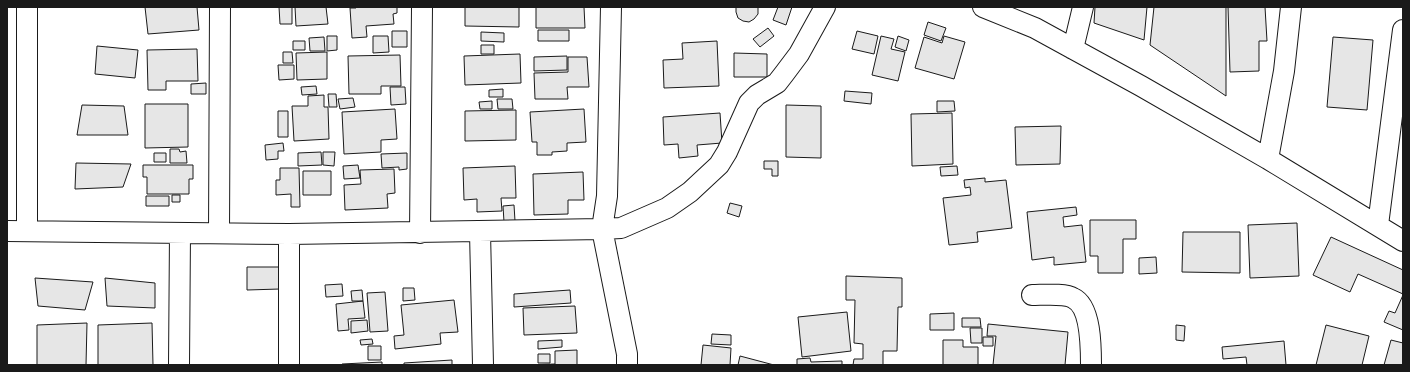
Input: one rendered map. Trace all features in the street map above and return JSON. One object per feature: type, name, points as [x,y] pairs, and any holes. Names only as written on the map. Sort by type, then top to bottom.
[{"type":"street","points":[[27,7],[27,231]]},
{"type":"street","points":[[219,233],[220,7]]},
{"type":"street","points":[[420,233],[422,7]]},
{"type":"street","points":[[611,7],[607,196],[602,229],[627,354],[627,365]]},
{"type":"street","points":[[7,231],[289,234],[480,232],[621,228],[668,208],[690,192],[719,165],[727,152],[749,103],[757,95],[777,83],[799,54],[825,7]]},
{"type":"street","points":[[983,7],[1035,28],[1073,49],[1268,159],[1403,241]]},
{"type":"street","points":[[1073,49],[1083,7]]},
{"type":"street","points":[[1268,159],[1284,71],[1290,7]]},
{"type":"street","points":[[1378,225],[1403,30]]},
{"type":"street","points":[[480,232],[483,365]]},
{"type":"street","points":[[179,365],[180,233]]},
{"type":"street","points":[[289,234],[289,365]]},
{"type":"street","points":[[1032,295],[1073,297],[1082,304],[1088,326],[1091,365]]},
{"type":"building","points":[[145,7],[197,7],[199,30],[148,34]]},
{"type":"building","points":[[279,7],[292,7],[292,24],[280,24]]},
{"type":"building","points":[[295,7],[326,7],[328,24],[296,26]]},
{"type":"building","points":[[397,7],[397,13],[393,14],[394,24],[366,26],[367,37],[352,38],[350,8]]},
{"type":"building","points":[[465,7],[519,7],[519,27],[465,26]]},
{"type":"building","points":[[536,7],[584,7],[585,28],[536,28]]},
{"type":"building","points":[[736,7],[758,7],[758,14],[749,22],[743,21],[738,18]]},
{"type":"building","points":[[778,7],[792,7],[786,25],[773,20]]},
{"type":"building","points":[[1095,7],[1147,7],[1144,40],[1094,23]]},
{"type":"building","points":[[1154,7],[1226,7],[1226,96],[1150,45]]},
{"type":"building","points":[[1228,7],[1265,7],[1267,41],[1259,41],[1259,71],[1230,72]]},
{"type":"building","points":[[928,22],[946,28],[941,41],[924,35]]},
{"type":"building","points":[[768,28],[774,36],[760,47],[753,39]]},
{"type":"building","points":[[538,30],[569,30],[569,41],[538,41]]},
{"type":"building","points":[[392,31],[407,31],[407,47],[392,47]]},
{"type":"building","points":[[857,31],[878,36],[874,54],[852,49]]},
{"type":"building","points":[[481,32],[504,33],[504,42],[481,41]]},
{"type":"building","points":[[327,36],[337,36],[337,50],[327,51]]},
{"type":"building","points":[[373,36],[388,36],[389,52],[373,53]]},
{"type":"building","points":[[881,36],[894,39],[891,49],[905,52],[898,81],[872,75]]},
{"type":"building","points":[[898,36],[909,40],[906,51],[895,47]]},
{"type":"building","points":[[944,36],[965,42],[954,79],[915,68],[924,37],[942,43]]},
{"type":"building","points":[[324,37],[325,51],[310,51],[309,38]]},
{"type":"building","points":[[1333,37],[1373,40],[1367,110],[1327,107]]},
{"type":"building","points":[[293,41],[305,41],[305,50],[293,50]]},
{"type":"building","points":[[717,41],[719,86],[664,88],[663,60],[683,59],[682,43]]},
{"type":"building","points":[[481,45],[494,45],[494,54],[481,54]]},
{"type":"building","points":[[97,46],[138,50],[135,78],[95,74]]},
{"type":"building","points":[[197,49],[198,81],[166,81],[166,90],[148,90],[147,50]]},
{"type":"building","points":[[283,52],[292,52],[293,63],[283,63]]},
{"type":"building","points":[[327,52],[327,79],[297,80],[296,53]]},
{"type":"building","points":[[734,53],[767,54],[767,77],[734,77]]},
{"type":"building","points":[[520,54],[521,83],[465,85],[464,56]]},
{"type":"building","points":[[400,55],[401,86],[381,86],[381,94],[349,94],[348,56]]},
{"type":"building","points":[[567,56],[567,70],[534,71],[534,57]]},
{"type":"building","points":[[568,57],[587,57],[589,87],[567,87],[568,99],[535,99],[534,73],[568,72]]},
{"type":"building","points":[[278,65],[294,65],[294,79],[279,80]]},
{"type":"building","points":[[206,83],[206,94],[191,94],[191,84]]},
{"type":"building","points":[[316,86],[317,94],[302,95],[301,87]]},
{"type":"building","points":[[390,87],[405,87],[406,104],[391,105]]},
{"type":"building","points":[[503,89],[503,97],[489,97],[489,90]]},
{"type":"building","points":[[845,91],[872,93],[871,104],[844,101]]},
{"type":"building","points":[[328,94],[336,94],[337,107],[329,107]]},
{"type":"building","points":[[324,95],[324,107],[328,107],[329,139],[294,141],[292,106],[308,106],[308,96]]},
{"type":"building","points":[[353,98],[355,107],[340,109],[338,99]]},
{"type":"building","points":[[497,99],[512,99],[513,109],[498,109]]},
{"type":"building","points":[[492,101],[492,109],[480,109],[479,102]]},
{"type":"building","points":[[937,101],[954,101],[955,111],[937,112]]},
{"type":"building","points":[[145,104],[188,104],[188,147],[145,148]]},
{"type":"building","points":[[82,105],[124,106],[128,135],[77,135]]},
{"type":"building","points":[[786,105],[821,106],[821,158],[786,157]]},
{"type":"building","points":[[395,109],[397,139],[381,140],[381,152],[344,154],[342,112]]},
{"type":"building","points":[[584,109],[586,142],[567,143],[567,151],[552,152],[552,155],[537,155],[537,142],[532,142],[530,112]]},
{"type":"building","points":[[516,110],[516,140],[465,141],[465,111]]},
{"type":"building","points":[[278,111],[288,111],[288,137],[278,137]]},
{"type":"building","points":[[720,113],[722,143],[697,145],[698,156],[679,158],[678,144],[664,145],[663,117]]},
{"type":"building","points":[[952,113],[953,164],[912,166],[911,114]]},
{"type":"building","points":[[1061,126],[1060,164],[1016,165],[1015,127]]},
{"type":"building","points":[[283,143],[284,151],[278,151],[278,159],[266,160],[265,145]]},
{"type":"building","points":[[170,149],[179,149],[180,152],[186,151],[187,163],[170,163]]},
{"type":"building","points":[[321,152],[322,165],[298,166],[298,153]]},
{"type":"building","points":[[323,152],[335,152],[334,166],[323,165]]},
{"type":"building","points":[[154,153],[166,153],[166,162],[154,162]]},
{"type":"building","points":[[407,153],[407,169],[399,170],[399,167],[382,168],[381,154]]},
{"type":"building","points":[[764,161],[778,161],[778,176],[772,176],[772,169],[764,169]]},
{"type":"building","points":[[76,163],[131,164],[123,187],[75,189]]},
{"type":"building","points":[[143,165],[193,165],[193,179],[189,179],[189,194],[147,194],[147,177],[143,177]]},
{"type":"building","points":[[358,165],[360,178],[344,179],[343,166]]},
{"type":"building","points":[[515,166],[516,198],[501,198],[502,211],[477,212],[477,199],[464,200],[463,168]]},
{"type":"building","points":[[957,166],[958,175],[941,176],[940,167]]},
{"type":"building","points":[[280,168],[299,168],[300,207],[291,207],[291,194],[276,195],[276,180],[280,180]]},
{"type":"building","points":[[394,169],[395,193],[387,194],[388,208],[345,210],[344,185],[361,184],[360,170]]},
{"type":"building","points":[[303,171],[331,171],[331,195],[303,195]]},
{"type":"building","points":[[583,172],[584,200],[568,200],[568,214],[534,215],[533,174]]},
{"type":"building","points":[[985,178],[985,182],[1006,180],[1012,228],[977,232],[978,242],[949,245],[943,198],[971,195],[970,187],[965,188],[964,180]]},
{"type":"building","points":[[172,195],[180,195],[180,202],[172,202]]},
{"type":"building","points":[[146,196],[169,196],[169,206],[146,206]]},
{"type":"building","points":[[730,203],[742,206],[739,217],[727,213]]},
{"type":"building","points":[[514,205],[515,221],[504,222],[503,206]]},
{"type":"building","points":[[1076,207],[1077,215],[1063,217],[1064,227],[1082,225],[1086,262],[1054,265],[1054,257],[1032,260],[1027,212]]},
{"type":"building","points":[[1090,220],[1136,220],[1136,239],[1123,239],[1123,273],[1098,273],[1098,256],[1090,256]]},
{"type":"building","points":[[1297,223],[1299,276],[1250,278],[1248,225]]},
{"type":"building","points":[[1183,232],[1240,232],[1240,273],[1182,272]]},
{"type":"building","points":[[1331,237],[1403,270],[1403,294],[1358,274],[1350,292],[1313,275]]},
{"type":"building","points":[[1156,257],[1157,273],[1139,274],[1139,258]]},
{"type":"building","points":[[247,267],[281,267],[280,289],[247,290]]},
{"type":"building","points":[[846,276],[902,278],[902,307],[898,307],[897,351],[883,351],[883,365],[853,365],[854,359],[863,359],[863,344],[854,343],[855,300],[846,300]]},
{"type":"building","points":[[35,278],[93,282],[85,310],[38,306]]},
{"type":"building","points":[[105,278],[155,283],[155,308],[107,306]]},
{"type":"building","points":[[342,284],[343,296],[326,297],[325,285]]},
{"type":"building","points":[[403,288],[414,288],[415,300],[403,301]]},
{"type":"building","points":[[362,290],[363,301],[352,301],[351,291]]},
{"type":"building","points":[[570,290],[571,303],[514,307],[514,294]]},
{"type":"building","points":[[385,292],[388,331],[370,332],[367,293]]},
{"type":"building","points":[[1403,295],[1403,330],[1384,322],[1389,311],[1395,313]]},
{"type":"building","points":[[454,300],[458,332],[440,333],[441,344],[395,349],[394,336],[404,335],[401,305]]},
{"type":"building","points":[[363,301],[365,318],[348,319],[349,330],[338,331],[336,304]]},
{"type":"building","points":[[575,306],[577,333],[524,335],[523,308]]},
{"type":"building","points":[[847,312],[851,351],[802,357],[798,317]]},
{"type":"building","points":[[954,313],[954,330],[930,330],[930,314]]},
{"type":"building","points":[[962,318],[980,318],[981,327],[962,327]]},
{"type":"building","points":[[367,320],[368,331],[351,333],[351,321]]},
{"type":"building","points":[[87,323],[86,365],[37,365],[37,325]]},
{"type":"building","points":[[152,323],[153,365],[98,365],[98,325]]},
{"type":"building","points":[[988,324],[1068,332],[1065,365],[993,365],[996,336],[987,336]]},
{"type":"building","points":[[1176,325],[1185,326],[1184,341],[1176,340]]},
{"type":"building","points":[[1326,325],[1369,336],[1362,365],[1316,365]]},
{"type":"building","points":[[970,328],[982,328],[982,343],[971,343]]},
{"type":"building","points":[[712,334],[731,335],[731,345],[711,344]]},
{"type":"building","points":[[983,337],[993,337],[993,346],[983,346]]},
{"type":"building","points":[[372,339],[373,344],[361,345],[360,340]]},
{"type":"building","points":[[562,340],[562,347],[538,349],[538,341]]},
{"type":"building","points":[[943,340],[963,340],[963,347],[978,347],[978,365],[943,365]]},
{"type":"building","points":[[1391,340],[1403,343],[1403,365],[1384,365]]},
{"type":"building","points":[[1284,341],[1286,365],[1247,365],[1246,357],[1223,359],[1222,347]]},
{"type":"building","points":[[703,345],[731,348],[730,365],[701,365]]},
{"type":"building","points":[[368,346],[381,346],[381,360],[368,360]]},
{"type":"building","points":[[577,350],[577,365],[523,365],[555,364],[555,351]]},
{"type":"building","points":[[538,354],[550,354],[550,363],[538,363]]},
{"type":"building","points":[[740,356],[774,365],[738,365]]},
{"type":"building","points":[[810,358],[811,362],[842,361],[842,365],[797,365],[797,359]]},
{"type":"building","points":[[452,360],[452,365],[404,365],[404,363]]},
{"type":"building","points":[[382,362],[382,365],[342,365],[342,364]]}]
